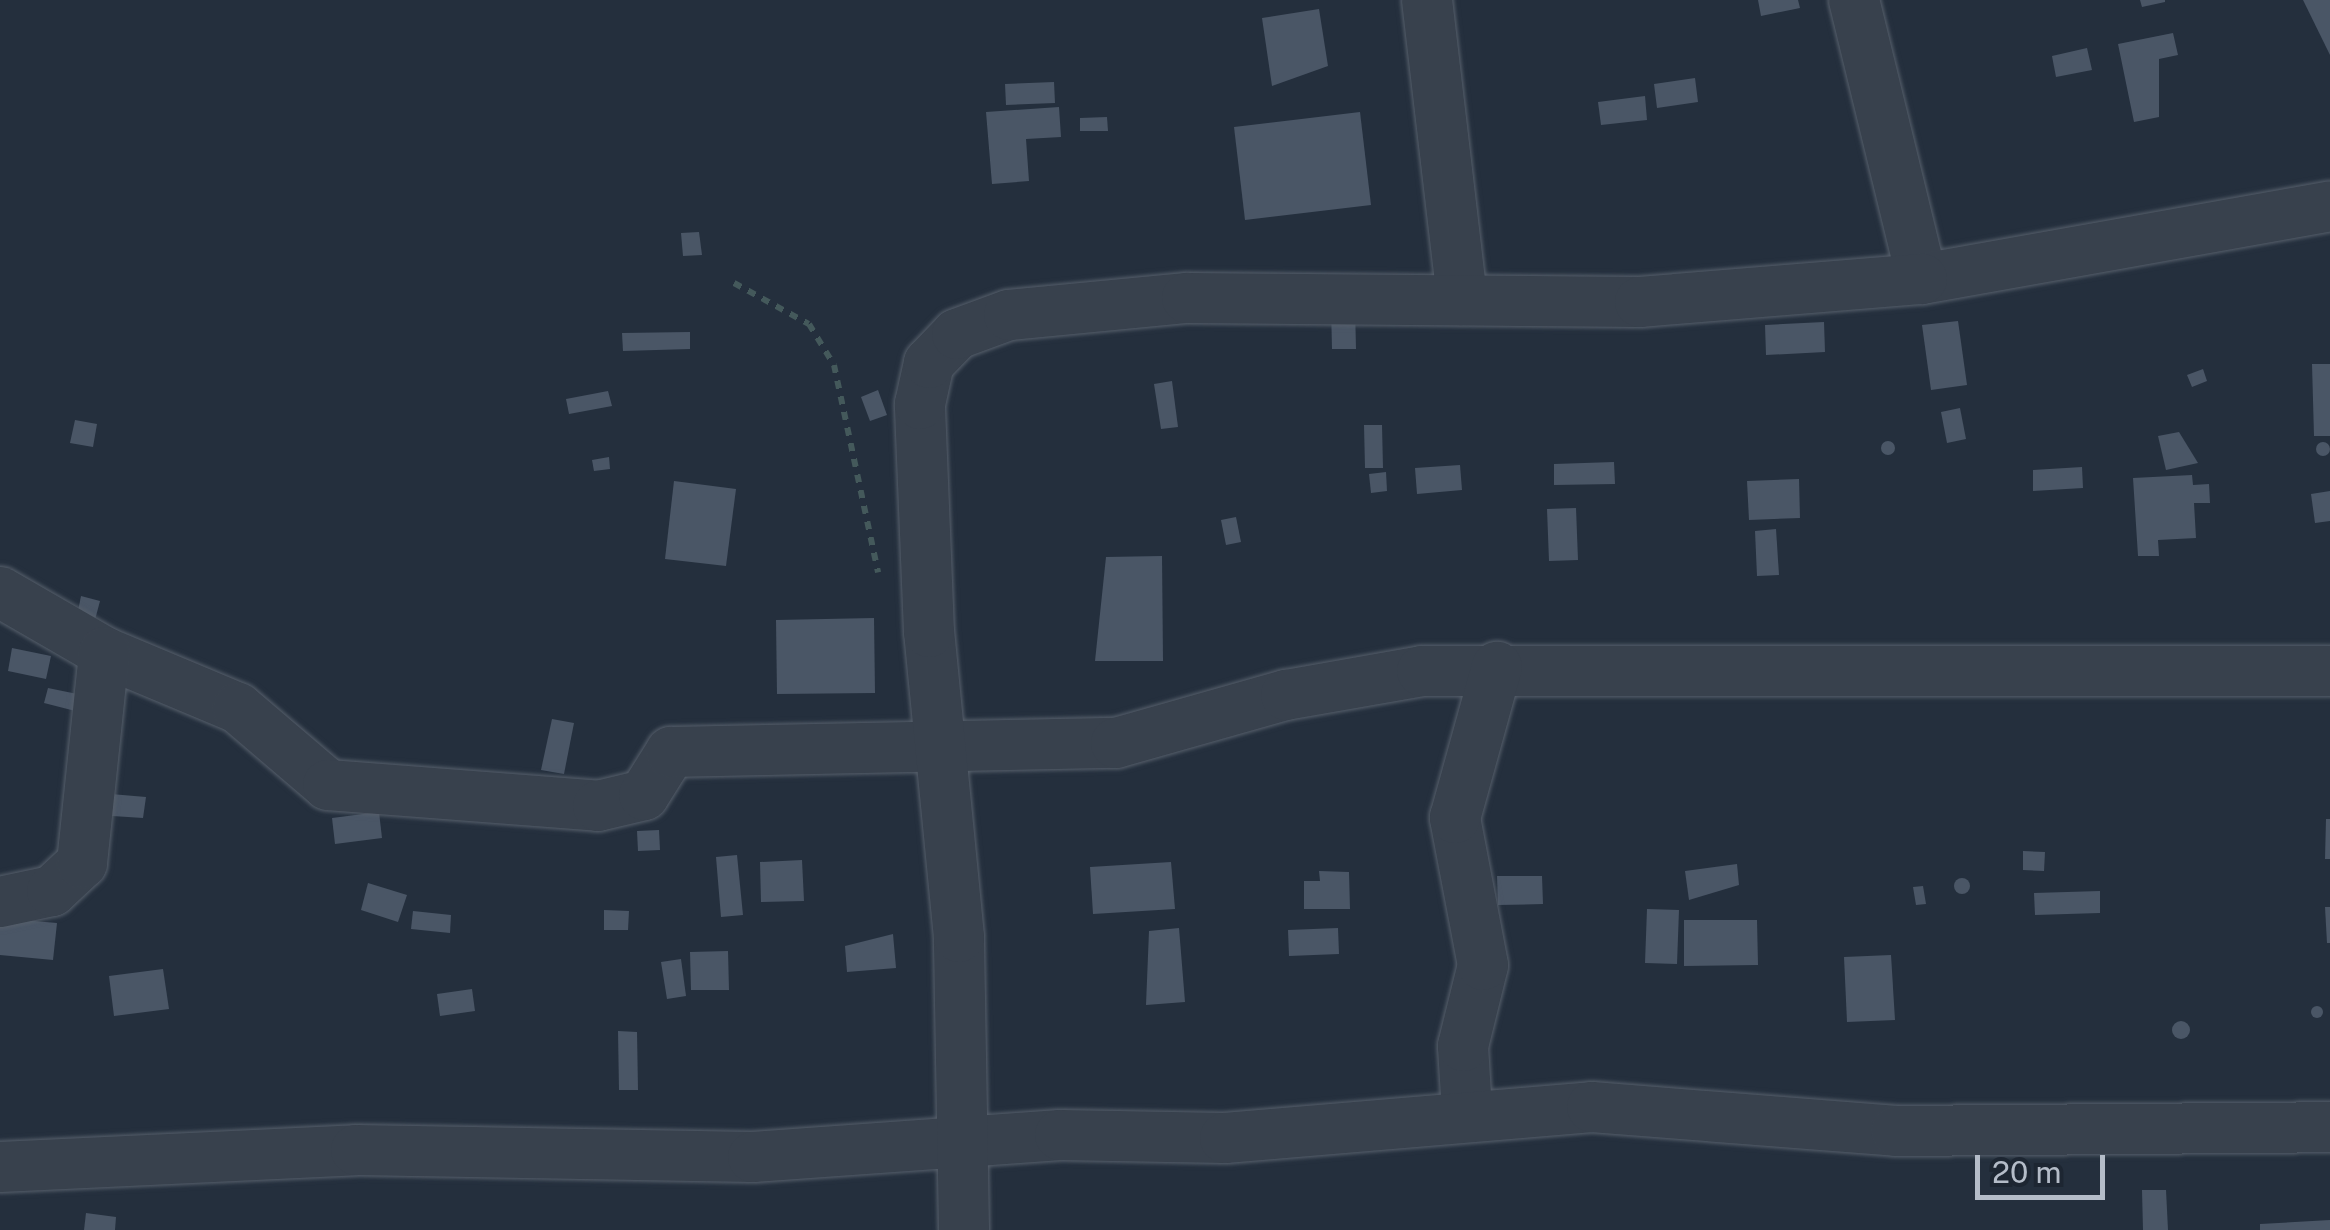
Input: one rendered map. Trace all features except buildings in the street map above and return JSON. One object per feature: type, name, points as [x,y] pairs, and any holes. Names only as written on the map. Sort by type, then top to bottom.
[{"type":"street","points":[[1427,0],[1462,300]]},
{"type":"street","points":[[1854,0],[1922,279]]},
{"type":"street","points":[[964,1230],[958,1143],[960,937],[938,749],[920,404],[929,363],[957,334],[1008,315],[1187,298],[1640,302],[1922,279],[2330,206]]},
{"type":"street","points":[[0,592],[104,652],[238,708],[328,785],[598,806],[644,795],[670,752],[1116,743],[1286,696],[1497,668],[2330,670]]},
{"type":"street","points":[[0,902],[52,891],[82,863],[104,652]]},
{"type":"street","points":[[1467,1112],[1463,1046],[1483,965],[1454,818],[1497,668]]},
{"type":"street","points":[[0,1166],[356,1150],[753,1157],[958,1143],[1226,1138],[1467,1112],[1592,1108],[1896,1132],[2330,1127]]},
{"type":"path","points":[[734,282],[809,324],[834,365],[880,580]]}]
